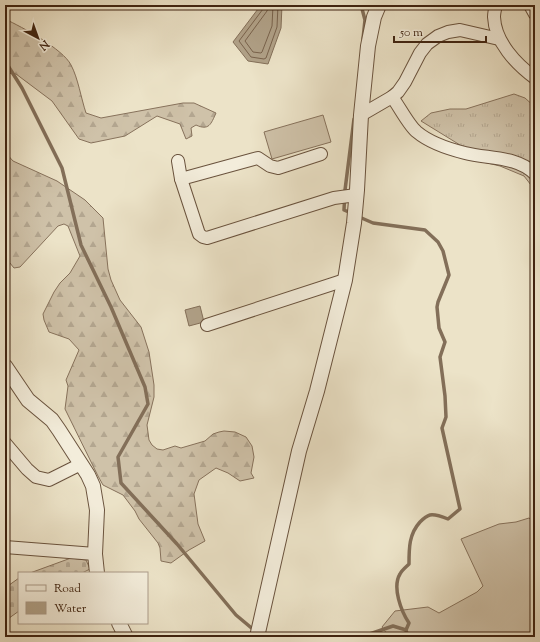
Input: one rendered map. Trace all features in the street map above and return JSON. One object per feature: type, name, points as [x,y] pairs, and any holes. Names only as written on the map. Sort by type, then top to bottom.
[{"type":"street","points":[[257,637],[299,451],[317,391],[344,280],[353,206],[368,46],[374,17],[379,5]]},
{"type":"street","points":[[496,5],[494,16],[499,39],[518,63],[535,78]]},
{"type":"street","points":[[530,5],[535,14]]},
{"type":"street","points":[[361,115],[392,97],[405,82],[420,53],[438,36],[448,32],[460,30],[499,39]]},
{"type":"street","points":[[392,97],[411,126],[417,132],[436,143],[464,153],[505,159],[521,164],[535,174]]},
{"type":"street","points":[[182,179],[258,158],[270,166],[278,168],[321,154]]},
{"type":"street","points":[[178,161],[199,234],[203,238],[334,198],[353,206]]},
{"type":"street","points":[[207,325],[344,280]]},
{"type":"street","points":[[5,366],[28,400],[52,420],[88,475],[93,486],[97,510],[97,572]]},
{"type":"street","points":[[5,443],[27,469],[36,477],[49,480],[81,464]]},
{"type":"street","points":[[5,547],[96,554]]},
{"type":"street","points":[[120,624],[126,637]]},
{"type":"green space","points":[[5,19],[41,39],[60,52],[67,59],[76,76],[86,113],[101,118],[183,103],[194,103],[216,113],[211,123],[207,127],[200,127],[196,125],[191,128],[192,136],[186,139],[180,124],[157,116],[125,136],[91,143],[79,139],[52,101],[16,74],[5,73]]},
{"type":"green space","points":[[514,94],[525,98],[535,107],[535,176],[531,185],[524,176],[500,166],[466,158],[460,145],[421,121],[431,113],[450,109],[466,109]]},
{"type":"green space","points":[[323,115],[331,142],[272,159],[264,132]]},
{"type":"green space","points":[[5,152],[13,161],[57,181],[85,200],[103,218],[108,269],[111,280],[120,300],[141,327],[149,352],[154,385],[154,397],[147,425],[149,440],[152,445],[157,449],[163,450],[175,446],[181,448],[205,441],[213,434],[224,431],[235,432],[246,437],[252,446],[254,457],[251,473],[254,478],[240,481],[228,473],[216,468],[199,480],[194,494],[198,524],[205,541],[171,563],[161,561],[158,543],[139,519],[123,495],[103,485],[65,409],[68,386],[66,380],[79,350],[69,339],[49,332],[43,314],[54,292],[60,283],[70,273],[80,256],[68,226],[64,224],[58,226],[20,267],[14,268],[5,257]]},
{"type":"green space","points":[[529,518],[535,522],[535,637],[389,637],[382,627],[395,611],[428,607],[439,613],[477,592],[483,586],[461,539],[499,524],[516,522]]},
{"type":"green space","points":[[71,558],[86,560],[90,569],[84,572],[33,572]]},
{"type":"green space","points":[[18,579],[18,612],[5,621],[5,588]]},
{"type":"water","points":[[261,5],[282,5],[281,28],[268,64],[248,61],[233,42]]},
{"type":"water","points":[[200,306],[204,322],[189,326],[185,310]]},
{"type":"waterway","points":[[361,5],[365,20],[363,39]]},
{"type":"waterway","points":[[5,61],[22,88],[62,168],[81,245],[111,307],[145,387],[148,404],[118,457],[121,483],[177,544],[236,615],[255,631]]},
{"type":"waterway","points":[[351,213],[344,210],[354,119]]},
{"type":"waterway","points":[[357,216],[373,223],[425,230],[438,242],[443,251],[449,275],[437,307],[439,328],[445,342],[440,357],[446,417],[442,428],[460,509],[448,519],[434,515],[427,516],[420,522],[414,531],[410,547],[409,564],[400,574],[397,585],[398,599],[409,623],[406,630]]},
{"type":"waterway","points":[[361,637],[393,626],[406,630],[408,637]]}]
